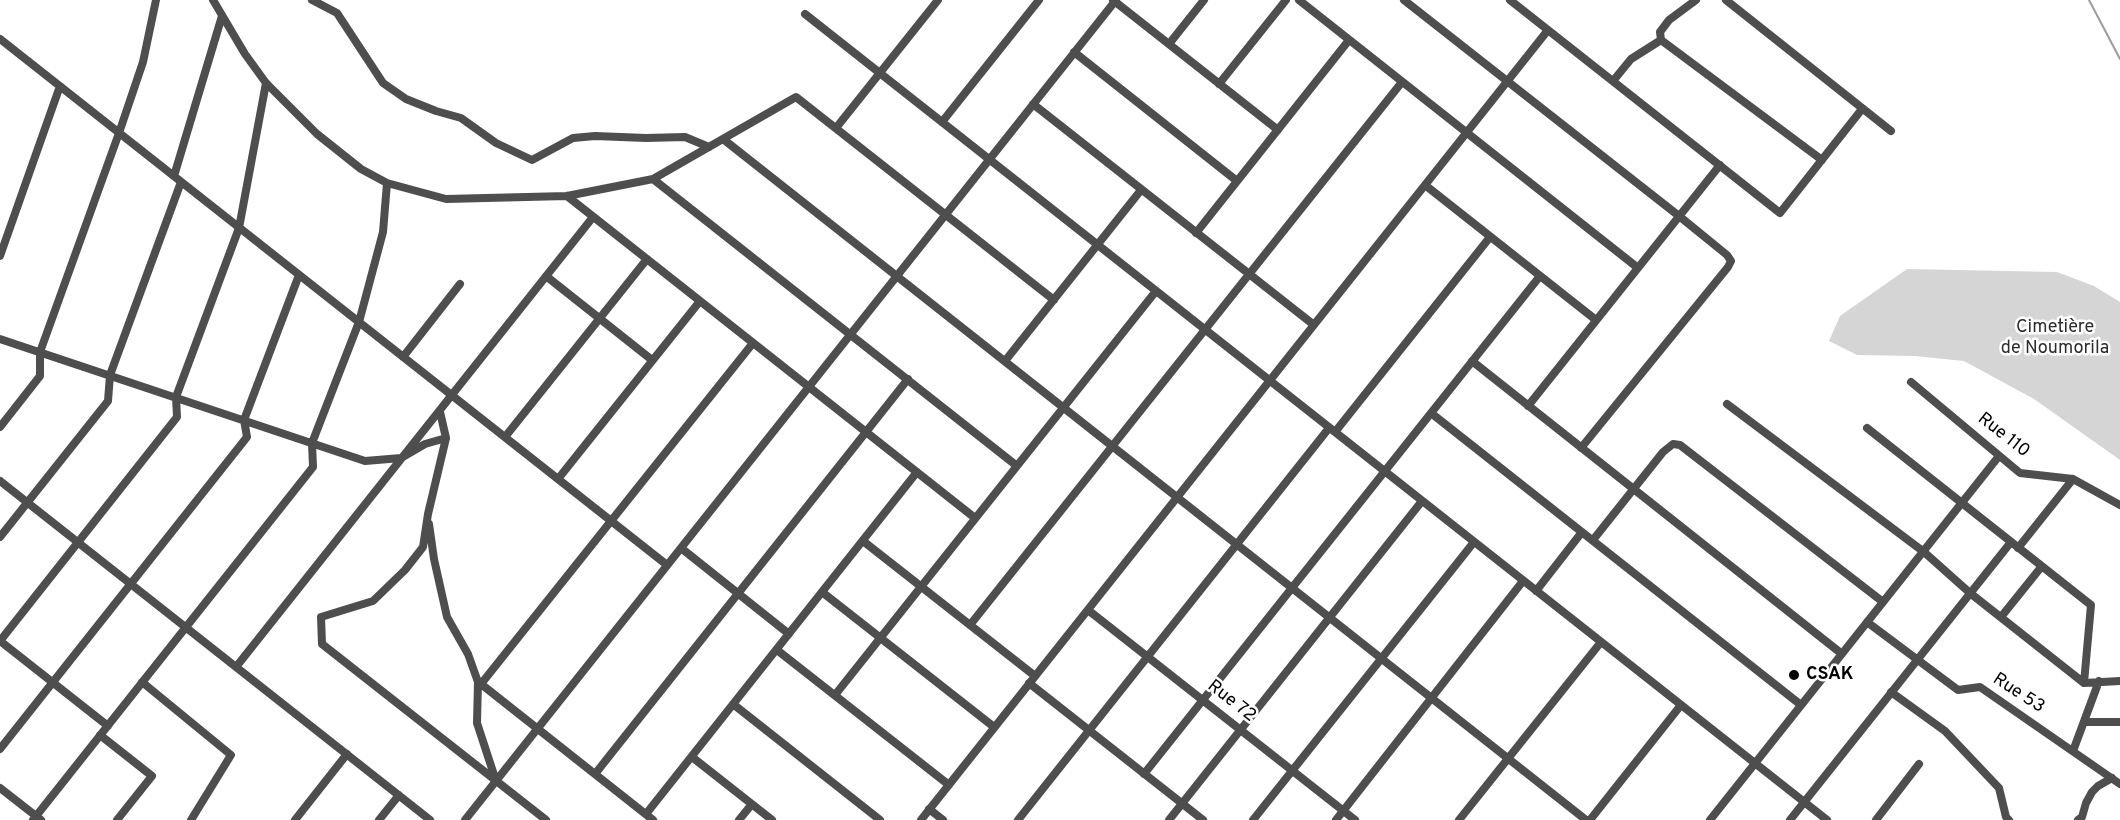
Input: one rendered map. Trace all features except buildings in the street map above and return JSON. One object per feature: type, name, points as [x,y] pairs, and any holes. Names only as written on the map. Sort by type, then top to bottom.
[{"type":"street","points":[[0,427],[40,376],[40,352],[143,62],[156,0]]},
{"type":"street","points":[[213,0],[266,83],[317,134],[361,169],[387,183],[446,200],[567,196],[653,179],[796,97],[1054,300]]},
{"type":"street","points":[[312,0],[337,13],[383,83],[406,99],[461,118],[496,143],[532,160],[573,138],[595,136],[646,138],[685,136],[709,147]]},
{"type":"street","points":[[836,128],[938,0]]},
{"type":"street","points":[[942,122],[1039,0]]},
{"type":"street","points":[[465,820],[1114,0],[1278,130]]},
{"type":"street","points":[[1169,44],[1204,0]]},
{"type":"street","points":[[1220,84],[1286,0]]},
{"type":"street","points":[[1299,0],[1638,268]]},
{"type":"street","points":[[1404,0],[1679,216],[1727,255],[1731,261],[1581,448]]},
{"type":"street","points":[[1510,0],[1780,213],[1862,109]]},
{"type":"street","points":[[1696,0],[1669,20],[1660,32],[1661,40],[1822,160]]},
{"type":"street","points":[[1726,0],[1891,131]]},
{"type":"street","points":[[805,14],[1827,820]]},
{"type":"street","points":[[0,537],[108,402],[110,375],[178,179],[222,16]]},
{"type":"street","points":[[921,820],[1548,30]]},
{"type":"street","points":[[0,39],[667,565]]},
{"type":"street","points":[[1196,233],[1349,40]]},
{"type":"street","points":[[1613,81],[1631,59],[1661,40]]},
{"type":"street","points":[[1074,52],[1237,181]]},
{"type":"street","points":[[970,626],[1402,82]]},
{"type":"street","points":[[108,726],[0,641],[177,417],[176,398],[239,228],[266,83]]},
{"type":"street","points":[[0,256],[60,86]]},
{"type":"street","points":[[1033,104],[1314,326]]},
{"type":"street","points":[[723,139],[1588,820],[1681,705]]},
{"type":"street","points":[[1528,406],[1720,165]]},
{"type":"street","points":[[653,179],[1017,466]]},
{"type":"street","points":[[0,788],[37,819],[100,735],[313,467],[312,443],[359,322],[383,232],[387,183]]},
{"type":"street","points":[[1425,185],[1596,320]]},
{"type":"street","points":[[1005,362],[1141,190]]},
{"type":"street","points":[[567,196],[975,518]]},
{"type":"street","points":[[236,667],[593,217]]},
{"type":"street","points":[[1018,820],[1237,544],[1490,237]]},
{"type":"street","points":[[505,437],[646,259]]},
{"type":"street","points":[[0,748],[247,437],[244,420],[299,275]]},
{"type":"street","points":[[546,276],[652,360]]},
{"type":"street","points":[[1144,774],[1540,276]]},
{"type":"street","points":[[403,357],[460,284]]},
{"type":"street","points":[[835,695],[1156,291]]},
{"type":"street","points":[[558,479],[700,300]]},
{"type":"street","points":[[0,339],[365,461],[401,458],[425,444],[446,438]]},
{"type":"street","points":[[753,343],[482,684],[595,774],[650,817],[733,704],[917,472]]},
{"type":"street","points":[[1472,362],[1842,654]]},
{"type":"street","points":[[595,774],[908,380]]},
{"type":"street","name":"Rue 110","points":[[1911,382],[2020,473],[2073,479],[2120,505]]},
{"type":"street","points":[[1727,404],[1923,552],[1970,593],[2084,683],[2120,681]]},
{"type":"street","points":[[440,412],[446,438],[428,514],[423,547],[405,570],[374,601],[321,617],[322,644],[546,820]]},
{"type":"street","points":[[1431,413],[1801,705]]},
{"type":"street","points":[[1867,428],[2091,605],[2084,683]]},
{"type":"street","points":[[1593,540],[1663,452],[1673,444],[1680,445],[1883,602]]},
{"type":"street","points":[[1710,820],[1999,456]]},
{"type":"street","points":[[1790,820],[1970,593],[2073,479]]},
{"type":"street","points":[[0,481],[430,820]]},
{"type":"street","points":[[1169,820],[1422,501]]},
{"type":"street","points":[[428,514],[434,559],[447,617],[468,654],[478,682],[477,723],[496,781]]},
{"type":"street","points":[[1536,591],[1582,532]]},
{"type":"street","points":[[863,541],[970,626],[1089,730],[1203,820]]},
{"type":"street","points":[[1253,820],[1474,542]]},
{"type":"street","points":[[681,548],[789,634]]},
{"type":"street","points":[[2001,618],[2042,566]]},
{"type":"street","points":[[1336,820],[1523,580]]},
{"type":"street","points":[[822,592],[994,728]]},
{"type":"street","name":"Rue 72","points":[[1088,610],[1355,820]]},
{"type":"street","name":"Rue 53","points":[[1867,622],[1958,690],[1980,687],[2120,784]]},
{"type":"street","points":[[1459,820],[1601,642]]},
{"type":"street","points":[[777,650],[948,785]]},
{"type":"street","points":[[2073,750],[2099,681]]},
{"type":"street","points":[[142,682],[231,755],[191,820]]},
{"type":"street","points":[[1891,692],[1945,731],[1999,788],[2006,819]]},
{"type":"street","points":[[733,704],[880,820]]},
{"type":"street","points":[[2084,722],[2120,722]]},
{"type":"street","points":[[100,735],[152,776],[117,820]]},
{"type":"street","points":[[295,820],[347,754]]},
{"type":"street","points":[[692,757],[772,820]]},
{"type":"street","points":[[1876,820],[1919,764]]},
{"type":"street","points":[[2078,820],[2082,817],[2086,802],[2092,792],[2112,778]]},
{"type":"street","points":[[379,820],[399,795]]},
{"type":"street","points":[[739,820],[752,804]]},
{"type":"street","points":[[929,809],[943,820]]},
{"type":"green space","name":"Cimetière de Noumorila","points":[[1907,269],[2057,272],[2094,286],[2120,302],[2120,460],[2034,399],[1964,361],[1915,356],[1857,355],[1829,341],[1840,316]]},
{"type":"waterway","points":[[2089,0],[2120,59]]},
{"type":"place","name":"CSAK","points":[[1794,675]]}]
